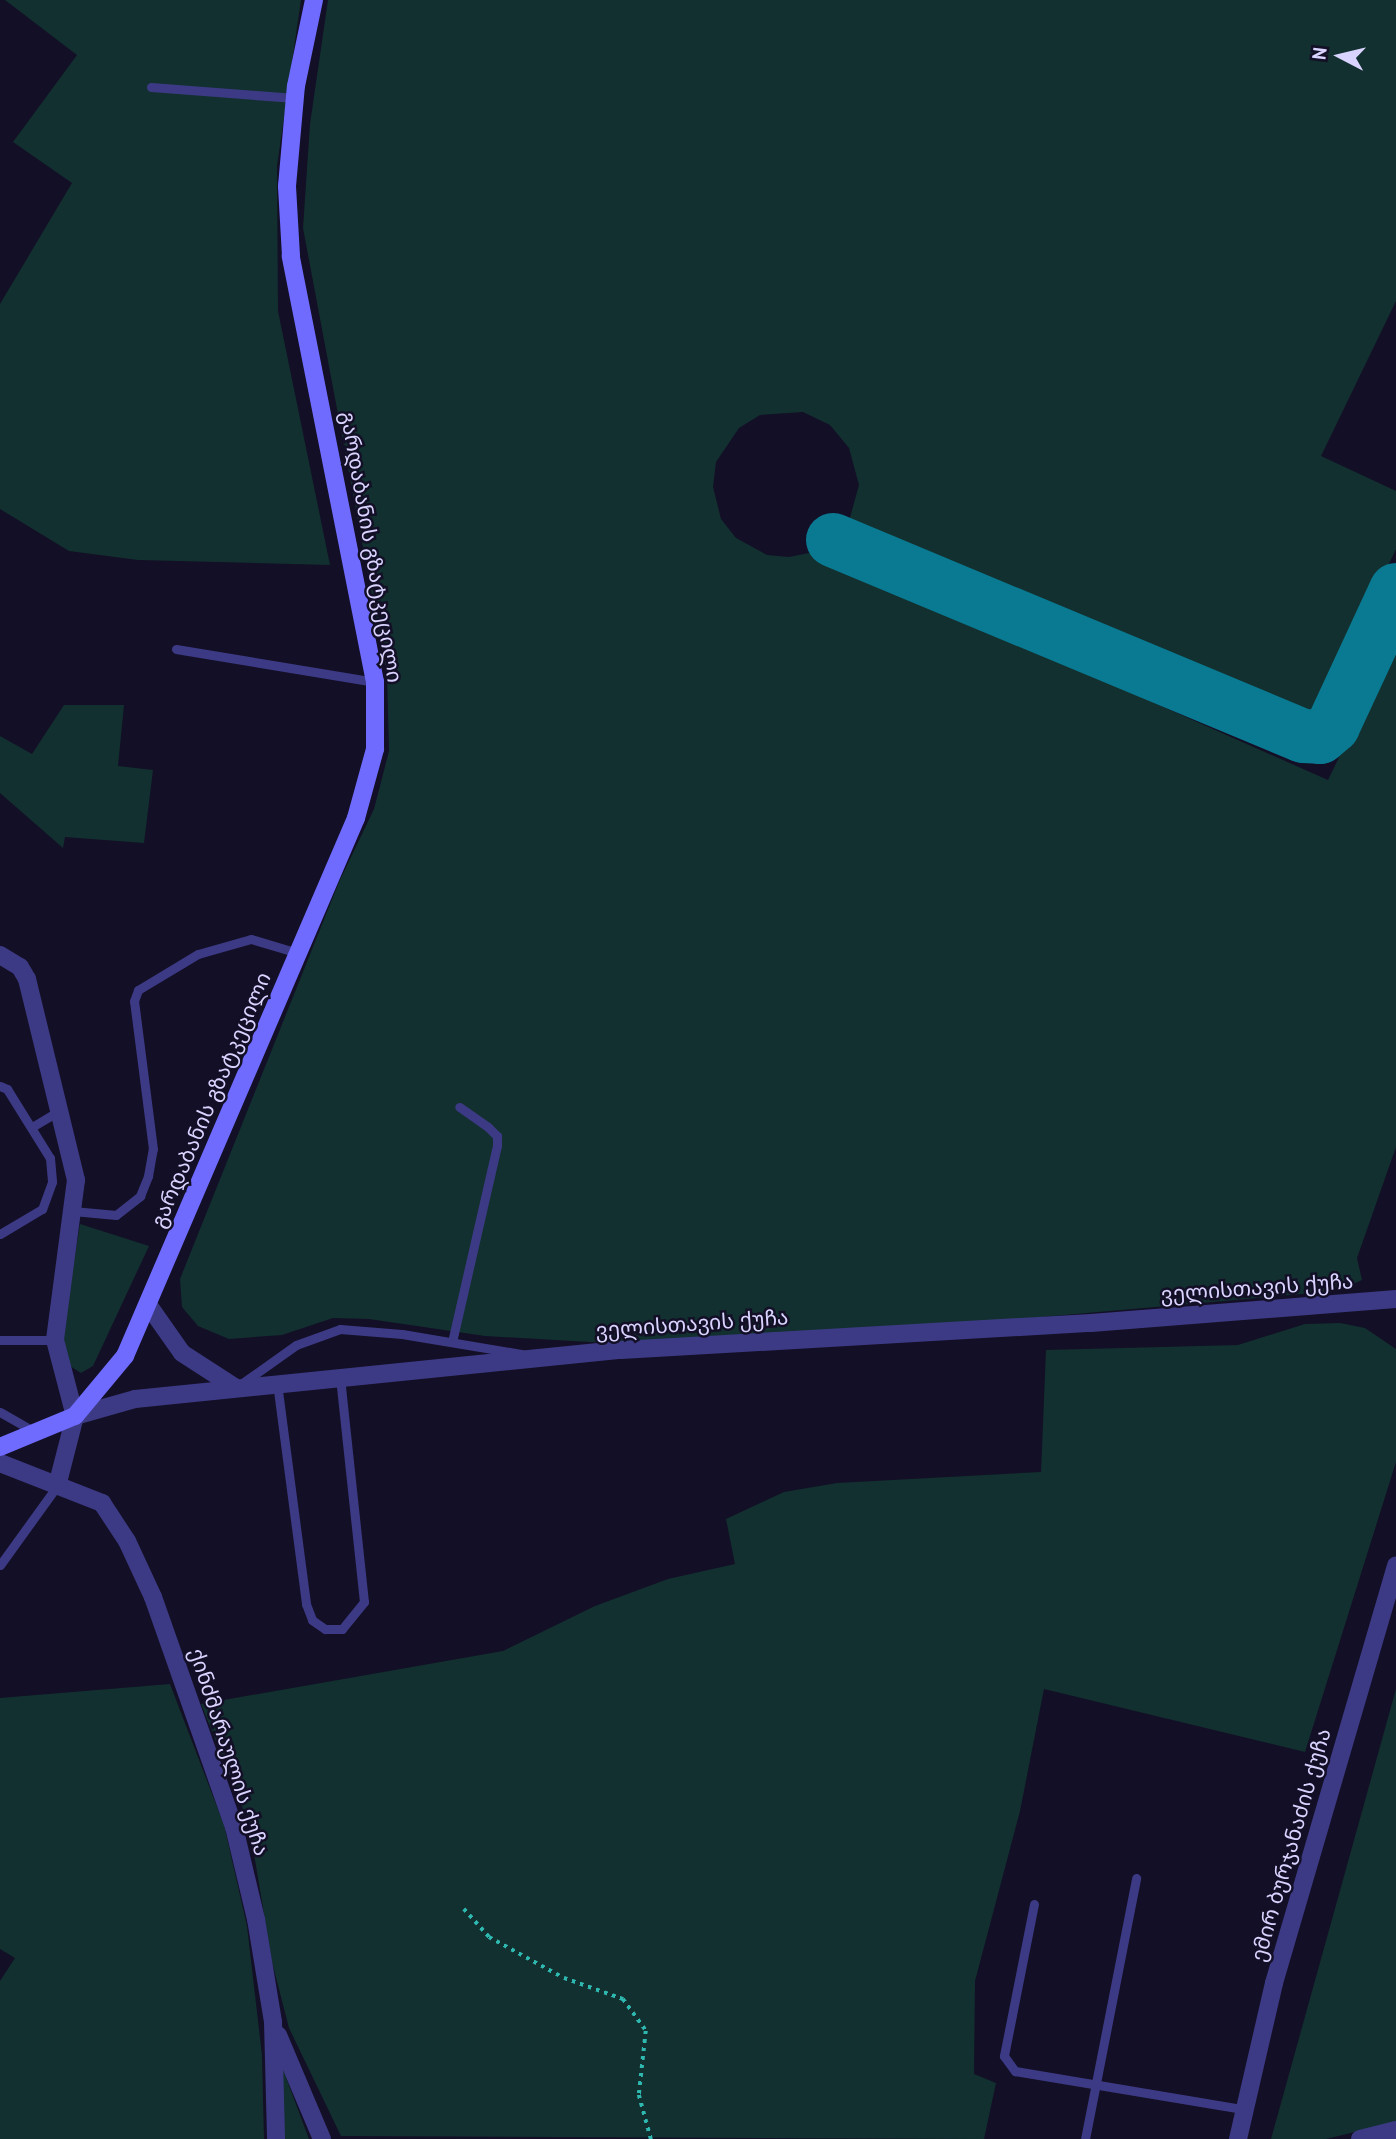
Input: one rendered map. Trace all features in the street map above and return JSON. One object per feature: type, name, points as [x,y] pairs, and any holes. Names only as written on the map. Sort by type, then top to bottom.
[{"type":"main road","name":"გარდაბანის გზატკეცილი","points":[[75,1416],[125,1356],[149,1306],[356,818],[375,749],[375,682],[291,256],[287,186],[295,97],[314,0]]},
{"type":"main road","name":"ველისთავის ქუჩა","points":[[0,1447],[75,1416]]},
{"type":"street","points":[[0,956],[20,967],[27,979],[76,1180],[55,1339],[75,1416],[57,1486]]},
{"type":"street","name":"ველისთავის ქუჩა","points":[[75,1416],[135,1399],[544,1358],[1396,1299]]},
{"type":"street","points":[[149,1306],[182,1353],[236,1388]]},
{"type":"street","name":"ქინძმარაულის ქუჩა","points":[[0,1463],[102,1503],[127,1541],[153,1597],[234,1827],[256,1919],[273,2022],[276,2139]]},
{"type":"street","name":"ემირ ბურჯანაძის ქუჩა","points":[[1238,2139],[1274,1983],[1396,1565]]},
{"type":"street","points":[[273,2022],[323,2139]]},
{"type":"street","points":[[1360,2139],[1396,2130]]},
{"type":"lane","points":[[151,87],[295,97]]},
{"type":"lane","points":[[176,649],[375,682]]},
{"type":"lane","points":[[73,1211],[116,1215],[140,1196],[148,1176],[153,1149],[134,1001],[138,990],[198,954],[251,939],[298,953]]},
{"type":"lane","points":[[0,1086],[32,1127],[50,1158],[50,1195],[43,1209],[0,1234]]},
{"type":"lane","points":[[452,1342],[497,1146],[497,1136],[459,1107]]},
{"type":"lane","points":[[32,1127],[59,1111]]},
{"type":"lane","points":[[236,1388],[296,1345],[340,1329],[452,1342],[544,1358]]},
{"type":"lane","points":[[0,1340],[55,1339]]},
{"type":"lane","points":[[277,1383],[306,1604],[312,1620],[325,1629],[342,1629],[364,1602],[340,1377]]},
{"type":"lane","points":[[0,1412],[37,1433]]},
{"type":"lane","points":[[0,1565],[57,1486]]},
{"type":"lane","points":[[1085,2139],[1136,1878]]},
{"type":"lane","points":[[1034,1904],[1004,2056],[1015,2071],[1243,2109]]},
{"type":"path","points":[[464,1909],[489,1937],[564,1978],[623,1999],[646,2031],[639,2095],[651,2139]]},
{"type":"green space","points":[[5,0],[301,0],[277,166],[278,311],[330,565],[138,560],[69,551],[0,509],[0,304],[72,183],[13,142],[77,55]]},
{"type":"green space","points":[[328,0],[1396,0],[1396,301],[1321,456],[1396,491],[1396,549],[1322,705],[1313,715],[1295,718],[849,521],[859,485],[849,448],[830,425],[803,412],[760,415],[739,428],[716,462],[713,487],[721,519],[736,538],[767,555],[789,557],[814,552],[1328,780],[1396,640],[1396,1147],[1357,1258],[1362,1280],[1337,1291],[949,1325],[608,1343],[485,1336],[369,1319],[333,1318],[282,1335],[229,1339],[198,1326],[182,1307],[180,1279],[339,882],[374,809],[389,751],[387,675],[303,228],[310,124]]},
{"type":"green space","points":[[64,705],[124,705],[118,766],[153,770],[144,843],[65,837],[63,848],[0,793],[0,736],[32,754]]},
{"type":"green space","points":[[80,1224],[149,1246],[93,1366],[81,1373],[70,1366],[62,1337]]},
{"type":"green space","points":[[1340,1323],[1365,1328],[1396,1349],[1396,1462],[1305,1752],[1044,1689],[1020,1811],[975,1981],[974,2074],[996,2083],[984,2139],[341,2136],[289,2028],[272,1962],[249,1824],[201,1704],[503,1651],[595,1606],[668,1579],[735,1564],[726,1519],[784,1492],[837,1483],[1041,1472],[1046,1350],[1238,1345],[1305,1324]]},
{"type":"green space","points":[[170,1684],[224,1825],[247,1926],[262,2055],[264,2139],[0,2139],[0,1981],[15,1958],[0,1949],[0,1698]]},
{"type":"green space","points":[[1396,1689],[1396,2122],[1326,2139],[1271,2139]]},
{"type":"green space","points":[[278,2056],[309,2139],[282,2139]]},
{"type":"taxiway","points":[[833,540],[1303,736],[1320,737],[1333,726],[1396,590]]}]
